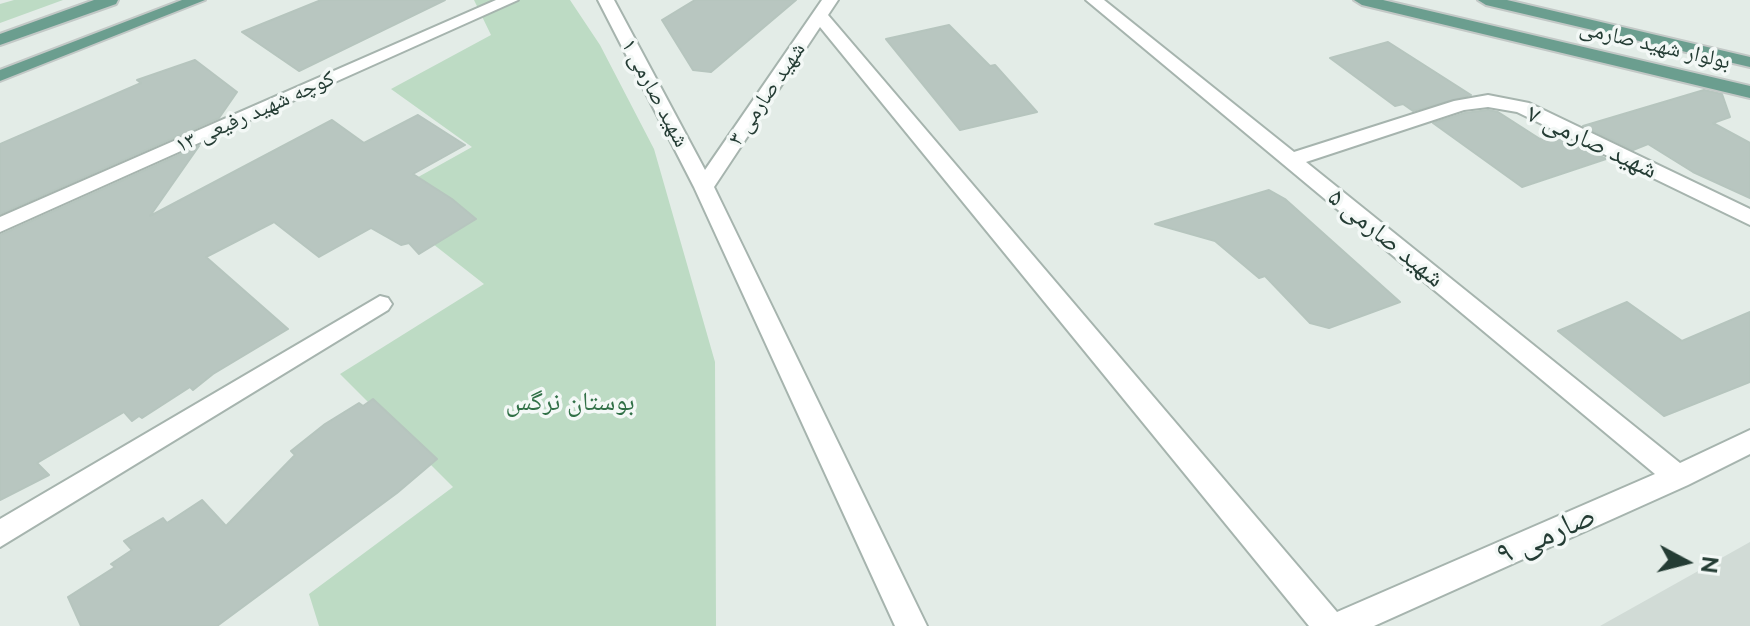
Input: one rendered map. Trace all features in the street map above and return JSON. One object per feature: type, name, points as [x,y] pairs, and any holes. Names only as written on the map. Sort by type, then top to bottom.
[{"type":"main road","points":[[0,40],[110,0]]},
{"type":"main road","points":[[0,76],[197,0]]},
{"type":"main road","name":"بولوار شهید صارمی","points":[[1362,0],[1750,92]]},
{"type":"main road","name":"بولوار شهید صارمی","points":[[1486,0],[1750,62]]},
{"type":"street","name":"کوچه شهید رفیعی ۱۳","points":[[0,225],[510,0]]},
{"type":"street","name":"شهید صارمی ۱","points":[[606,0],[704,187],[911,626]]},
{"type":"street","name":"شهید صارمی ۵","points":[[1094,0],[1678,477]]},
{"type":"street","name":"شهید صارمی ۳","points":[[704,187],[825,8]]},
{"type":"street","points":[[825,8],[1329,626]]},
{"type":"street","name":"شهید صارمی ۷","points":[[1291,160],[1461,105],[1488,101],[1522,107],[1750,218]]},
{"type":"street","points":[[0,534],[380,304]]},
{"type":"street","name":"صارمی ۹","points":[[1339,626],[1678,477],[1750,441]]},
{"type":"shaded area","points":[[1750,542],[1750,626],[1600,626]]},
{"type":"green space","points":[[14,0],[63,0],[0,23],[0,4]]},
{"type":"green space","name":"بوستان نرگس","points":[[474,0],[570,0],[600,45],[654,149],[715,362],[716,626],[319,626],[309,594],[453,487],[340,374],[484,284],[377,200],[472,147],[391,89],[491,35]]},
{"type":"building","points":[[321,0],[445,0],[299,71],[242,32]]},
{"type":"building","points":[[695,0],[796,0],[711,72],[693,70],[662,20]]},
{"type":"building","points":[[949,25],[990,66],[995,65],[1037,112],[960,130],[886,39]]},
{"type":"building","points":[[1388,42],[1471,95],[1413,111],[1403,104],[1395,106],[1330,58]]},
{"type":"building","points":[[195,60],[237,92],[219,118],[0,214],[0,144],[141,83],[137,80]]},
{"type":"building","points":[[1704,90],[1722,94],[1730,117],[1713,123],[1750,143],[1750,198],[1693,172],[1648,144],[1633,150],[1583,126]]},
{"type":"building","points":[[1488,110],[1498,112],[1540,139],[1556,134],[1606,159],[1522,187],[1433,123]]},
{"type":"building","points":[[418,115],[465,145],[413,174],[476,219],[419,254],[409,243],[401,245],[371,228],[319,257],[274,222],[206,257],[288,329],[213,374],[193,390],[190,387],[142,418],[139,416],[132,421],[124,412],[37,463],[49,475],[0,500],[0,235],[199,146],[150,216],[332,120],[364,143]]},
{"type":"building","points":[[1269,190],[1285,199],[1400,302],[1329,328],[1310,323],[1265,276],[1259,278],[1215,241],[1155,224]]},
{"type":"building","points":[[1627,302],[1682,341],[1750,312],[1750,382],[1664,416],[1558,331]]},
{"type":"building","points":[[373,399],[437,459],[397,493],[217,626],[81,626],[68,597],[115,567],[111,564],[132,550],[124,541],[163,518],[167,523],[202,500],[226,526],[295,455],[291,451],[325,424],[359,403],[363,406]]}]
